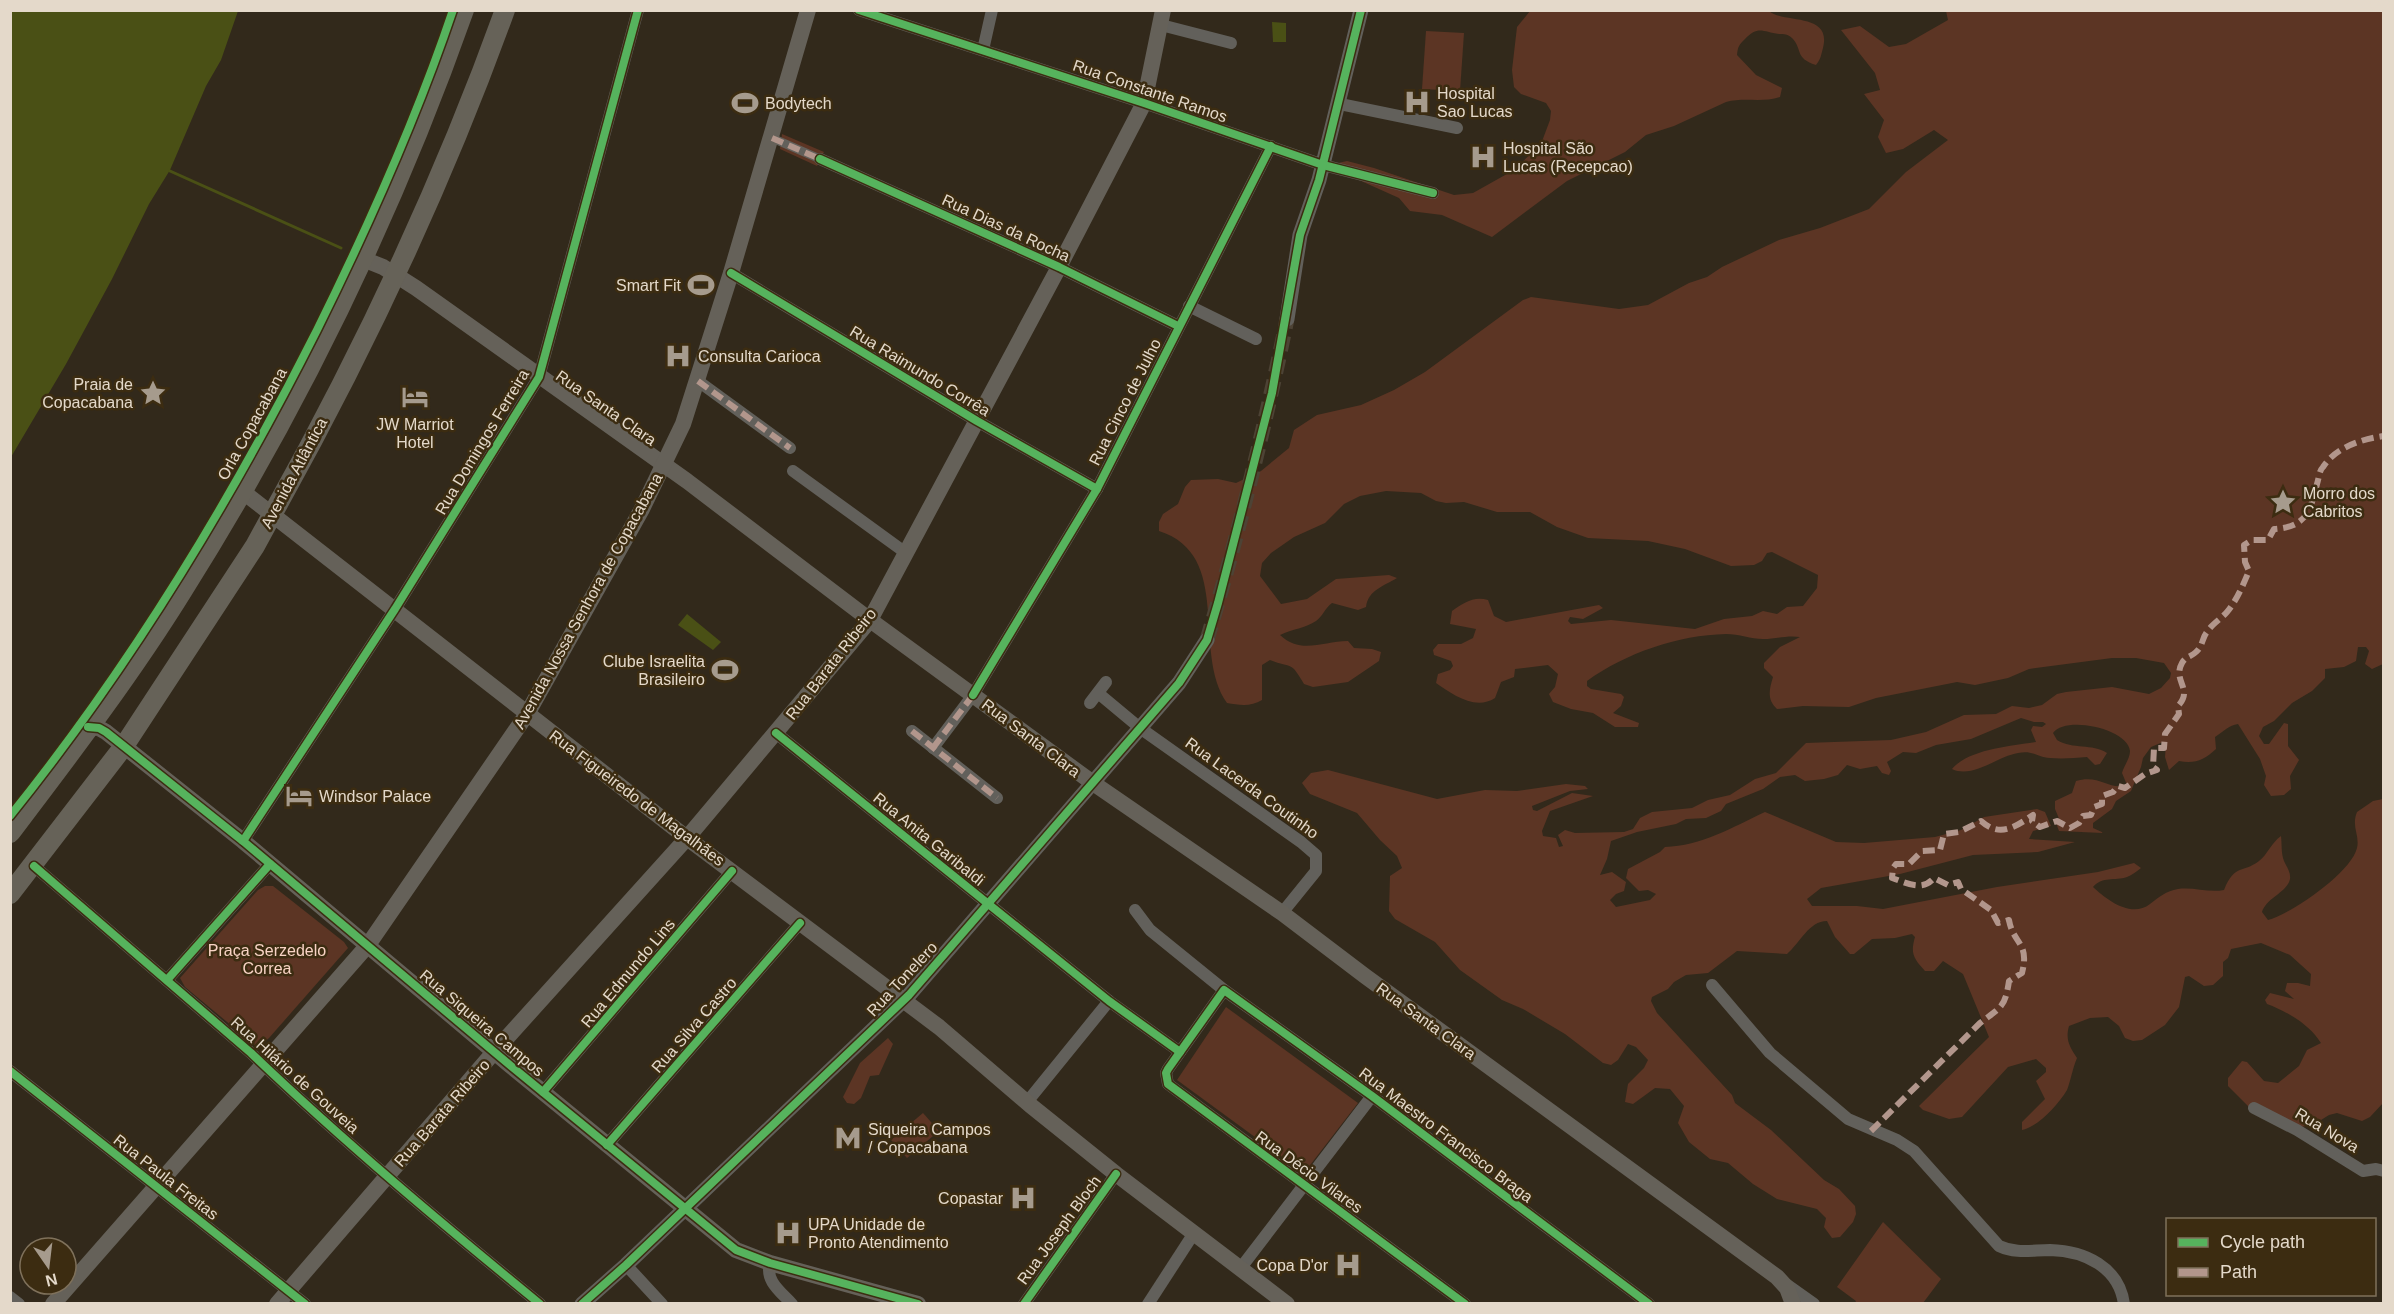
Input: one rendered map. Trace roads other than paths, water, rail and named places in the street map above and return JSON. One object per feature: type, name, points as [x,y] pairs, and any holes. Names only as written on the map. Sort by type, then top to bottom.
[{"type":"highway","name":"Avenida Atlântica","points":[[10,833],[115,693],[182,591],[283,423],[363,260],[440,79],[464,10]]},
{"type":"highway","name":"Avenida Atlântica","points":[[10,894],[34,866],[124,746],[248,556],[273,513],[396,275],[467,112],[505,10]]},
{"type":"main road","name":"Avenida Nossa Senhora de Copacabana","points":[[53,1304],[368,945],[527,714],[642,509],[683,424],[772,138],[808,10]]},
{"type":"main road","name":"Rua Barata Ribeiro","points":[[277,1304],[494,1052],[687,838],[870,620],[1144,103],[1162,18]]},
{"type":"main road","name":"Rua Santa Clara","points":[[363,260],[396,275],[664,465],[870,620],[1093,783],[1282,913],[1783,1282]]},
{"type":"main road","name":"Rua Figueiredo de Magalhães","points":[[242,491],[687,838],[903,1000],[1116,1174],[1287,1304]]},
{"type":"main road","name":"Rua Siqueira Campos","points":[[88,727],[99,728],[124,746],[243,841],[494,1052],[736,1250],[770,1263],[918,1304]]},
{"type":"main road","points":[[1783,1282],[1793,1304]]},
{"type":"street","name":"Rua Domingos Ferreira","points":[[243,841],[395,609],[539,377],[638,10]]},
{"type":"street","name":"Rua Constante Ramos","points":[[859,10],[1144,103],[1323,165],[1433,193]]},
{"type":"street","points":[[983,50],[992,10]]},
{"type":"street","points":[[1287,319],[1300,235],[1340,104],[1361,10]]},
{"type":"street","points":[[1162,18],[1231,43]]},
{"type":"street","points":[[1340,104],[1457,128]]},
{"type":"street","name":"Rua Dias da Rocha","points":[[772,138],[1059,267],[1178,326]]},
{"type":"street","name":"Rua Cinco de Julho","points":[[933,748],[973,695],[1097,489],[1271,146]]},
{"type":"street","name":"Rua Raimundo Corrêa","points":[[731,273],[977,421],[1097,489]]},
{"type":"street","points":[[1189,306],[1256,339]]},
{"type":"street","points":[[698,381],[790,448]]},
{"type":"street","points":[[793,471],[906,553]]},
{"type":"street","name":"Rua Tonelero","points":[[582,1304],[626,1265],[903,1000],[1179,683],[1207,640]]},
{"type":"street","points":[[1090,703],[1106,682]]},
{"type":"street","points":[[1098,693],[1140,728]]},
{"type":"street","name":"Rua Lacerda Coutinho","points":[[1140,728],[1316,855],[1316,871],[1282,913]]},
{"type":"street","points":[[912,731],[997,798]]},
{"type":"street","name":"Rua Anita Garibaldi","points":[[776,733],[1109,1001],[1180,1052]]},
{"type":"street","points":[[167,980],[270,864]]},
{"type":"street","name":"Rua Hilário de Gouveia","points":[[34,866],[470,1247],[540,1304]]},
{"type":"street","name":"Rua Edmundo Lins","points":[[543,1092],[732,871]]},
{"type":"street","name":"Rua Maestro Francisco Braga","points":[[1135,910],[1150,930],[1224,990],[1372,1096],[1649,1304]]},
{"type":"street","name":"Rua Silva Castro","points":[[608,1145],[800,923]]},
{"type":"street","points":[[1712,985],[1770,1053],[1842,1114],[1858,1125],[1897,1140],[1914,1151],[1999,1246],[2019,1252],[2059,1251],[2096,1263],[2108,1269],[2117,1280],[2122,1289],[2124,1304]]},
{"type":"street","points":[[1180,1052],[1224,990]]},
{"type":"street","points":[[1027,1102],[1109,1001]]},
{"type":"street","name":"Rua Décio Vilares","points":[[1180,1052],[1166,1073],[1166,1079],[1171,1087],[1465,1304]]},
{"type":"street","name":"Rua Paula Freitas","points":[[10,1071],[305,1304]]},
{"type":"street","points":[[1240,1269],[1372,1096]]},
{"type":"street","name":"Rua Nova","points":[[2254,1108],[2297,1130],[2363,1171],[2376,1169],[2384,1171]]},
{"type":"street","name":"Rua Joseph Bloch","points":[[1024,1304],[1116,1174]]},
{"type":"street","points":[[1148,1304],[1194,1233]]},
{"type":"street","points":[[770,1263],[767,1272],[770,1280],[792,1304]]},
{"type":"street","points":[[626,1265],[662,1304]]},
{"type":"street","name":"Rua Santa Clara","points":[[1783,1282],[1814,1304]]},
{"type":"street","points":[[10,1298],[19,1304]]},
{"type":"waterway","points":[[170,171],[341,248]]},
{"type":"tunnel","points":[[1207,640],[1250,481],[1287,319]]},
{"type":"place","name":"Hospital Sao Lucas","points":[[1417,102]]},
{"type":"place","name":"Bodytech","points":[[745,103]]},
{"type":"place","name":"Hospital São Lucas (Recepcao)","points":[[1483,157]]},
{"type":"place","name":"Smart Fit","points":[[701,285]]},
{"type":"place","name":"Consulta Carioca","points":[[678,356]]},
{"type":"place","name":"Praia de Copacabana","points":[[153,393]]},
{"type":"place","name":"JW Marriot Hotel","points":[[415,397]]},
{"type":"place","name":"Morro dos Cabritos","points":[[2283,502]]},
{"type":"place","name":"Clube Israelita Brasileiro","points":[[725,670]]},
{"type":"place","name":"Windsor Palace","points":[[299,796]]},
{"type":"place","name":"Siqueira Campos / Copacabana","points":[[848,1138]]},
{"type":"place","name":"Copastar","points":[[1023,1198]]},
{"type":"place","name":"UPA Unidade de Pronto Atendimento","points":[[788,1233]]},
{"type":"place","name":"Copa D'or","points":[[1348,1265]]},
{"type":"park label","name":"Praça Serzedelo Correa","points":[[267,959]]}]
